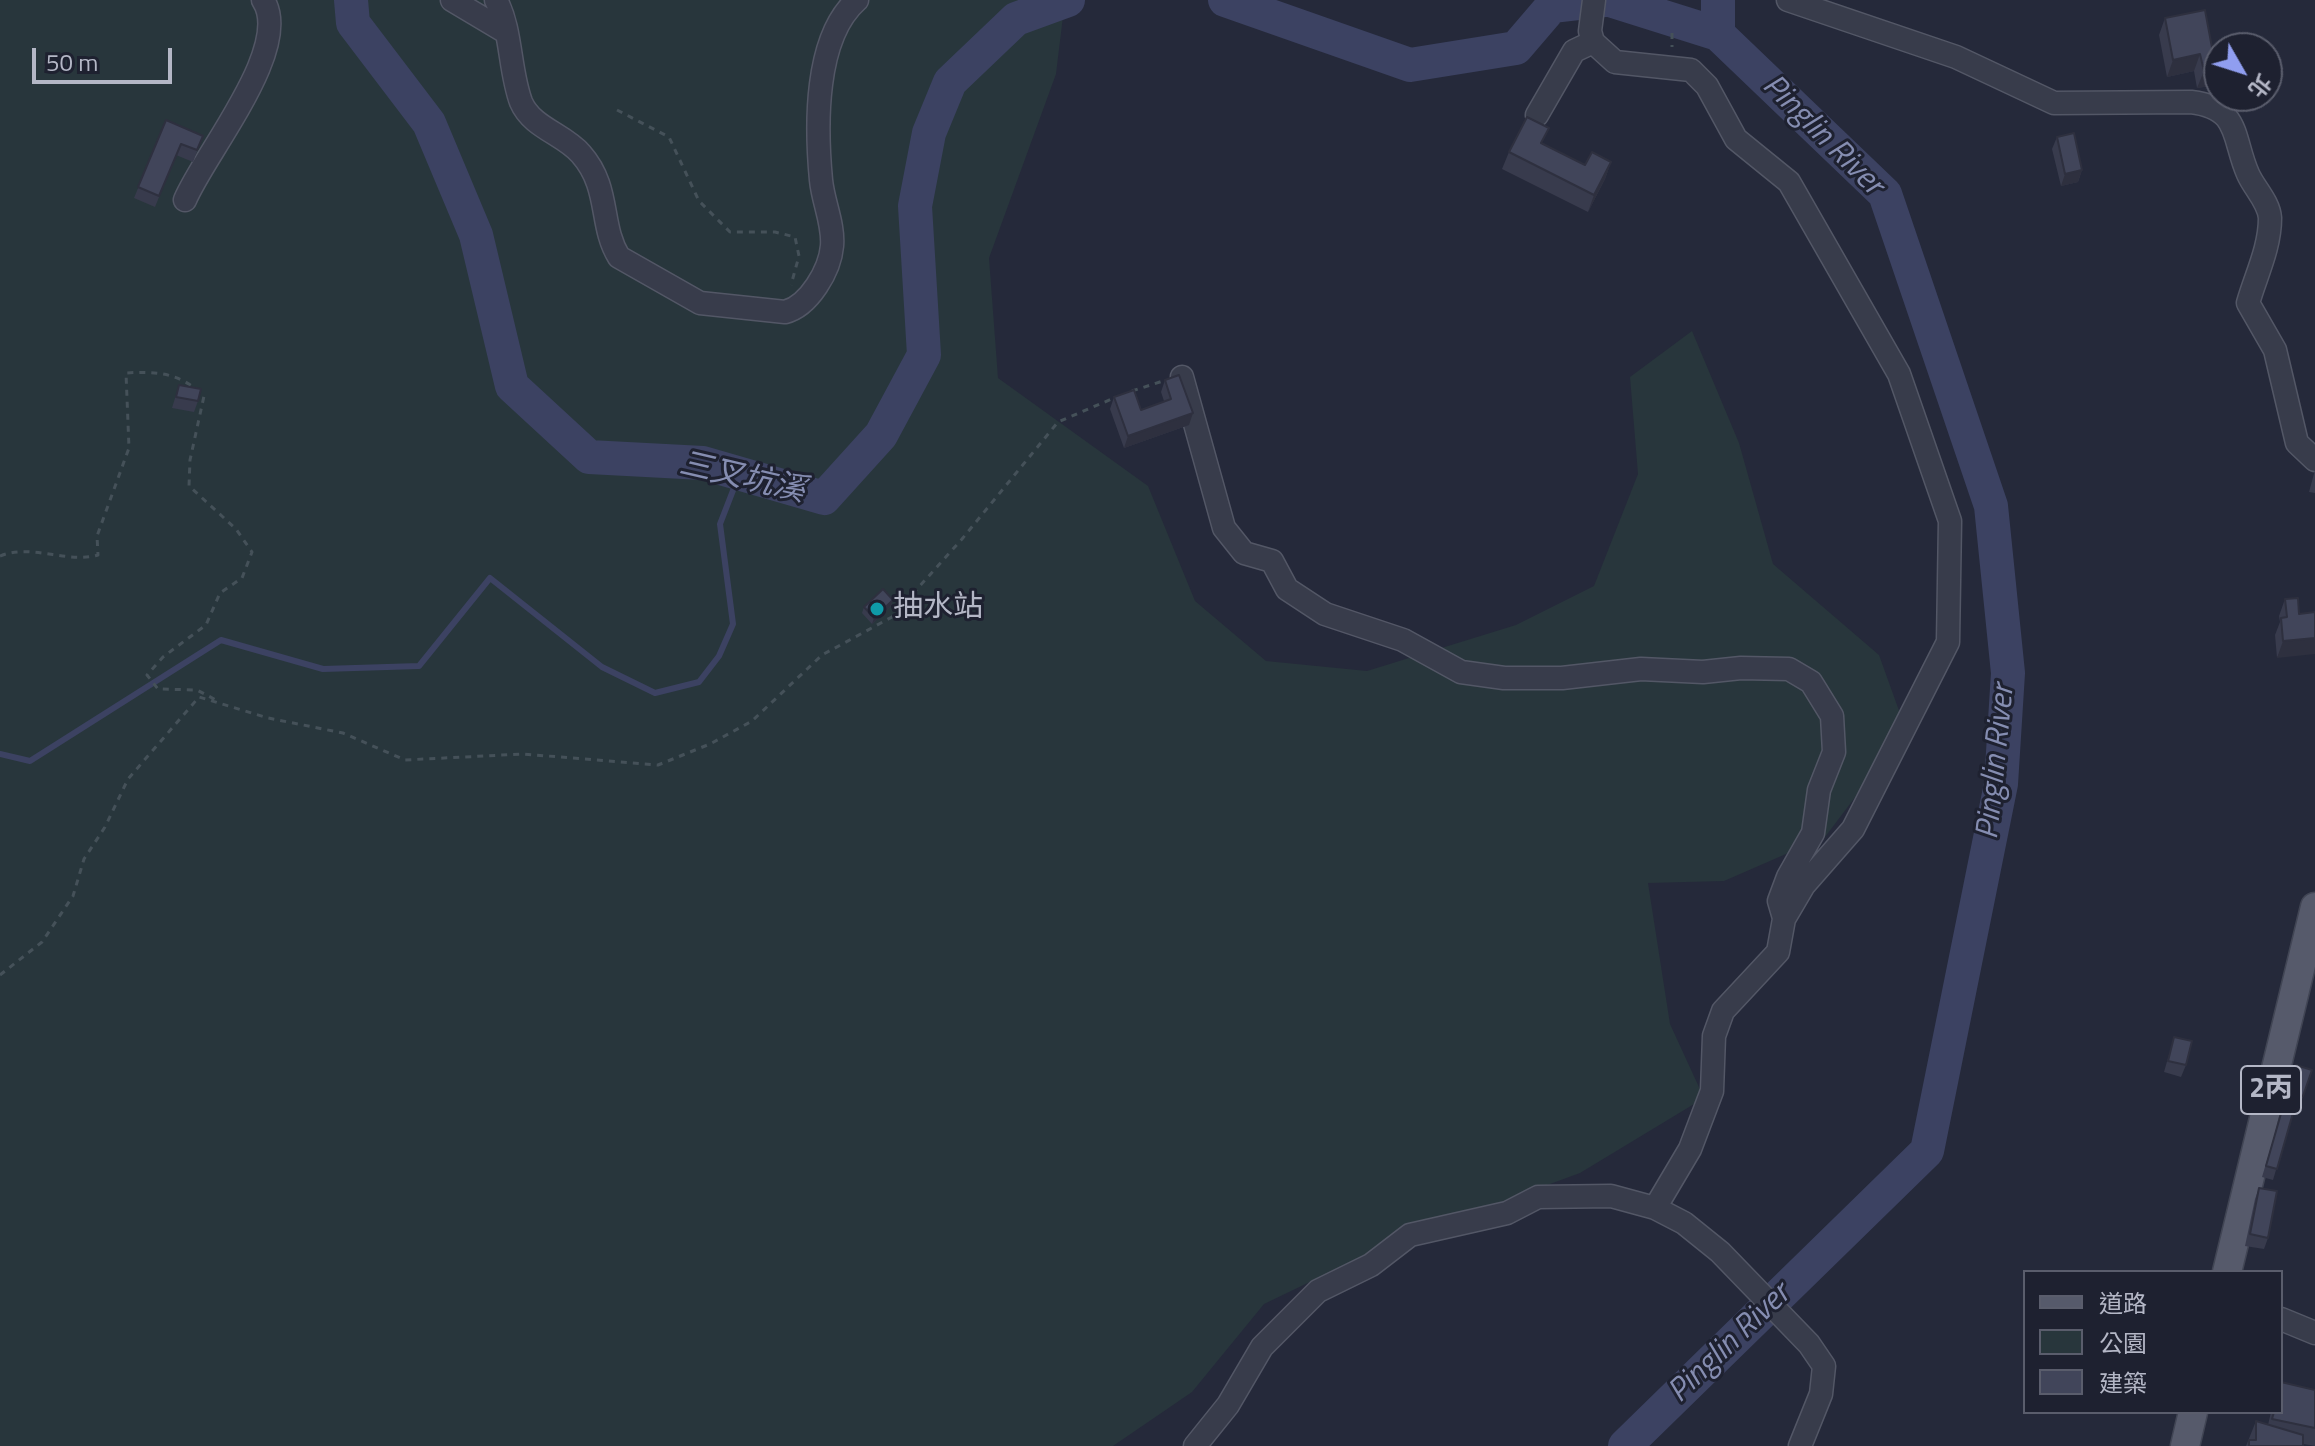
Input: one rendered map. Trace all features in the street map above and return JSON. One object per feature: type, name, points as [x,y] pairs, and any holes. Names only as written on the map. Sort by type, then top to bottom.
[{"type":"main road","name":"2丙","points":[[2227,1270],[2315,907]]},
{"type":"main road","points":[[2185,1446],[2193,1414]]},
{"type":"street","points":[[185,200],[194,178],[242,101],[267,47],[269,9],[263,0]]},
{"type":"street","points":[[452,0],[504,31]]},
{"type":"street","points":[[496,0],[526,111],[580,152],[591,168],[604,194],[613,247],[619,257],[700,303],[785,312],[796,309],[829,266],[833,245],[821,181],[821,79],[836,29],[847,9],[857,0]]},
{"type":"street","points":[[1594,0],[1592,36],[1615,62],[1691,70],[1707,86],[1736,139],[1789,182],[1899,374],[1950,521],[1948,642],[1853,829],[1804,885],[1784,919],[1778,952],[1723,1011],[1714,1036],[1712,1091],[1690,1149],[1655,1208]]},
{"type":"street","points":[[1788,0],[1956,57],[2054,103],[2191,102],[2211,105],[2227,117],[2237,134],[2247,173],[2270,214],[2268,243],[2248,303],[2275,350],[2297,443],[2315,460]]},
{"type":"street","points":[[1537,115],[1574,51],[1592,36]]},
{"type":"street","points":[[1182,377],[1224,528],[1244,553],[1272,561],[1287,589],[1325,614],[1403,640],[1461,672],[1504,678],[1562,678],[1641,669],[1703,672],[1741,668],[1789,669],[1811,682],[1832,716],[1834,752],[1819,790],[1813,833],[1788,877],[1779,901],[1784,919]]},
{"type":"street","points":[[1195,1446],[1228,1405],[1262,1347],[1318,1291],[1371,1265],[1410,1235],[1507,1213],[1538,1197],[1611,1196],[1655,1208],[1684,1223],[1743,1275],[1809,1344],[1824,1366],[1821,1394],[1800,1446]]},
{"type":"street","points":[[2283,1320],[2315,1333]]},
{"type":"path","points":[[617,110],[669,137],[699,201],[730,232],[775,232],[795,237],[799,256],[785,312]]},
{"type":"path","points":[[0,556],[15,550],[79,560],[98,555],[97,536],[129,448],[126,373],[158,371],[188,381],[204,396],[190,460],[189,486],[236,529],[252,552],[242,578],[220,593],[206,625],[163,657],[147,675],[158,689],[197,690],[222,704]]},
{"type":"path","points":[[0,975],[42,942],[73,896],[84,859],[105,827],[128,779],[199,697],[268,718],[362,739],[405,760],[523,754],[658,765],[710,744],[752,721],[822,655],[892,617],[962,539],[1058,422],[1142,387],[1182,377]]},
{"type":"green space","points":[[0,0],[1065,0],[1056,74],[989,258],[998,378],[1148,486],[1195,601],[1266,661],[1367,671],[1516,625],[1594,586],[1638,474],[1630,377],[1692,331],[1739,443],[1773,564],[1879,655],[1906,730],[1825,837],[1724,881],[1648,883],[1670,1024],[1704,1098],[1580,1173],[1397,1240],[1264,1304],[1192,1392],[1113,1446],[0,1446]]},
{"type":"building","points":[[2205,10],[2209,32],[2203,32],[2203,67],[2200,54],[2173,60],[2165,18]]},
{"type":"building","points":[[1527,117],[1549,128],[1541,143],[1585,165],[1592,152],[1611,162],[1594,195],[1509,152]]},
{"type":"building","points":[[166,120],[203,136],[197,150],[181,144],[159,196],[138,187]]},
{"type":"building","points":[[2074,133],[2082,170],[2065,174],[2057,137]]},
{"type":"building","points":[[1179,375],[1193,413],[1128,436],[1114,397],[1134,390],[1141,410],[1171,399],[1165,380]]},
{"type":"building","points":[[179,385],[201,389],[198,401],[176,397]]},
{"type":"building","name":"抽水站","points":[[883,589],[893,600],[874,618],[864,607]]},
{"type":"building","points":[[2298,598],[2299,614],[2315,612],[2315,638],[2283,641],[2281,618],[2287,617],[2285,599]]},
{"type":"building","points":[[2174,1037],[2192,1041],[2186,1065],[2168,1061]]},
{"type":"building","points":[[2296,1065],[2312,1070],[2303,1096],[2287,1091]]},
{"type":"building","points":[[2284,1103],[2295,1106],[2277,1169],[2266,1166]]},
{"type":"building","points":[[2259,1188],[2277,1191],[2268,1238],[2250,1234]]},
{"type":"building","points":[[2283,1382],[2315,1390],[2315,1428],[2272,1419],[2273,1414],[2283,1414]]},
{"type":"building","points":[[2256,1421],[2303,1435],[2303,1446],[2249,1446],[2249,1440],[2256,1440]]},
{"type":"waterway","name":"三叉坑溪","points":[[351,0],[353,23],[429,123],[476,235],[512,386],[589,457],[703,463],[824,498],[881,435],[924,355],[915,206],[929,133],[950,82],[1016,19],[1068,0]]},
{"type":"waterway","name":"三叉坑溪","points":[[1225,0],[1410,65],[1516,48],[1552,6],[1604,0]]},
{"type":"waterway","name":"Pinglin River","points":[[1610,0],[1718,34],[1885,194],[1991,506],[2008,673],[2001,784],[1927,1151],[1625,1446]]},
{"type":"waterway","points":[[1718,0],[1718,34]]},
{"type":"waterway","points":[[0,754],[30,761],[221,640],[323,669],[419,666],[490,578],[602,667],[655,693],[699,682],[719,656],[733,624],[720,524],[739,475]]},
{"type":"place","name":"抽水站","points":[[877,609]]}]
